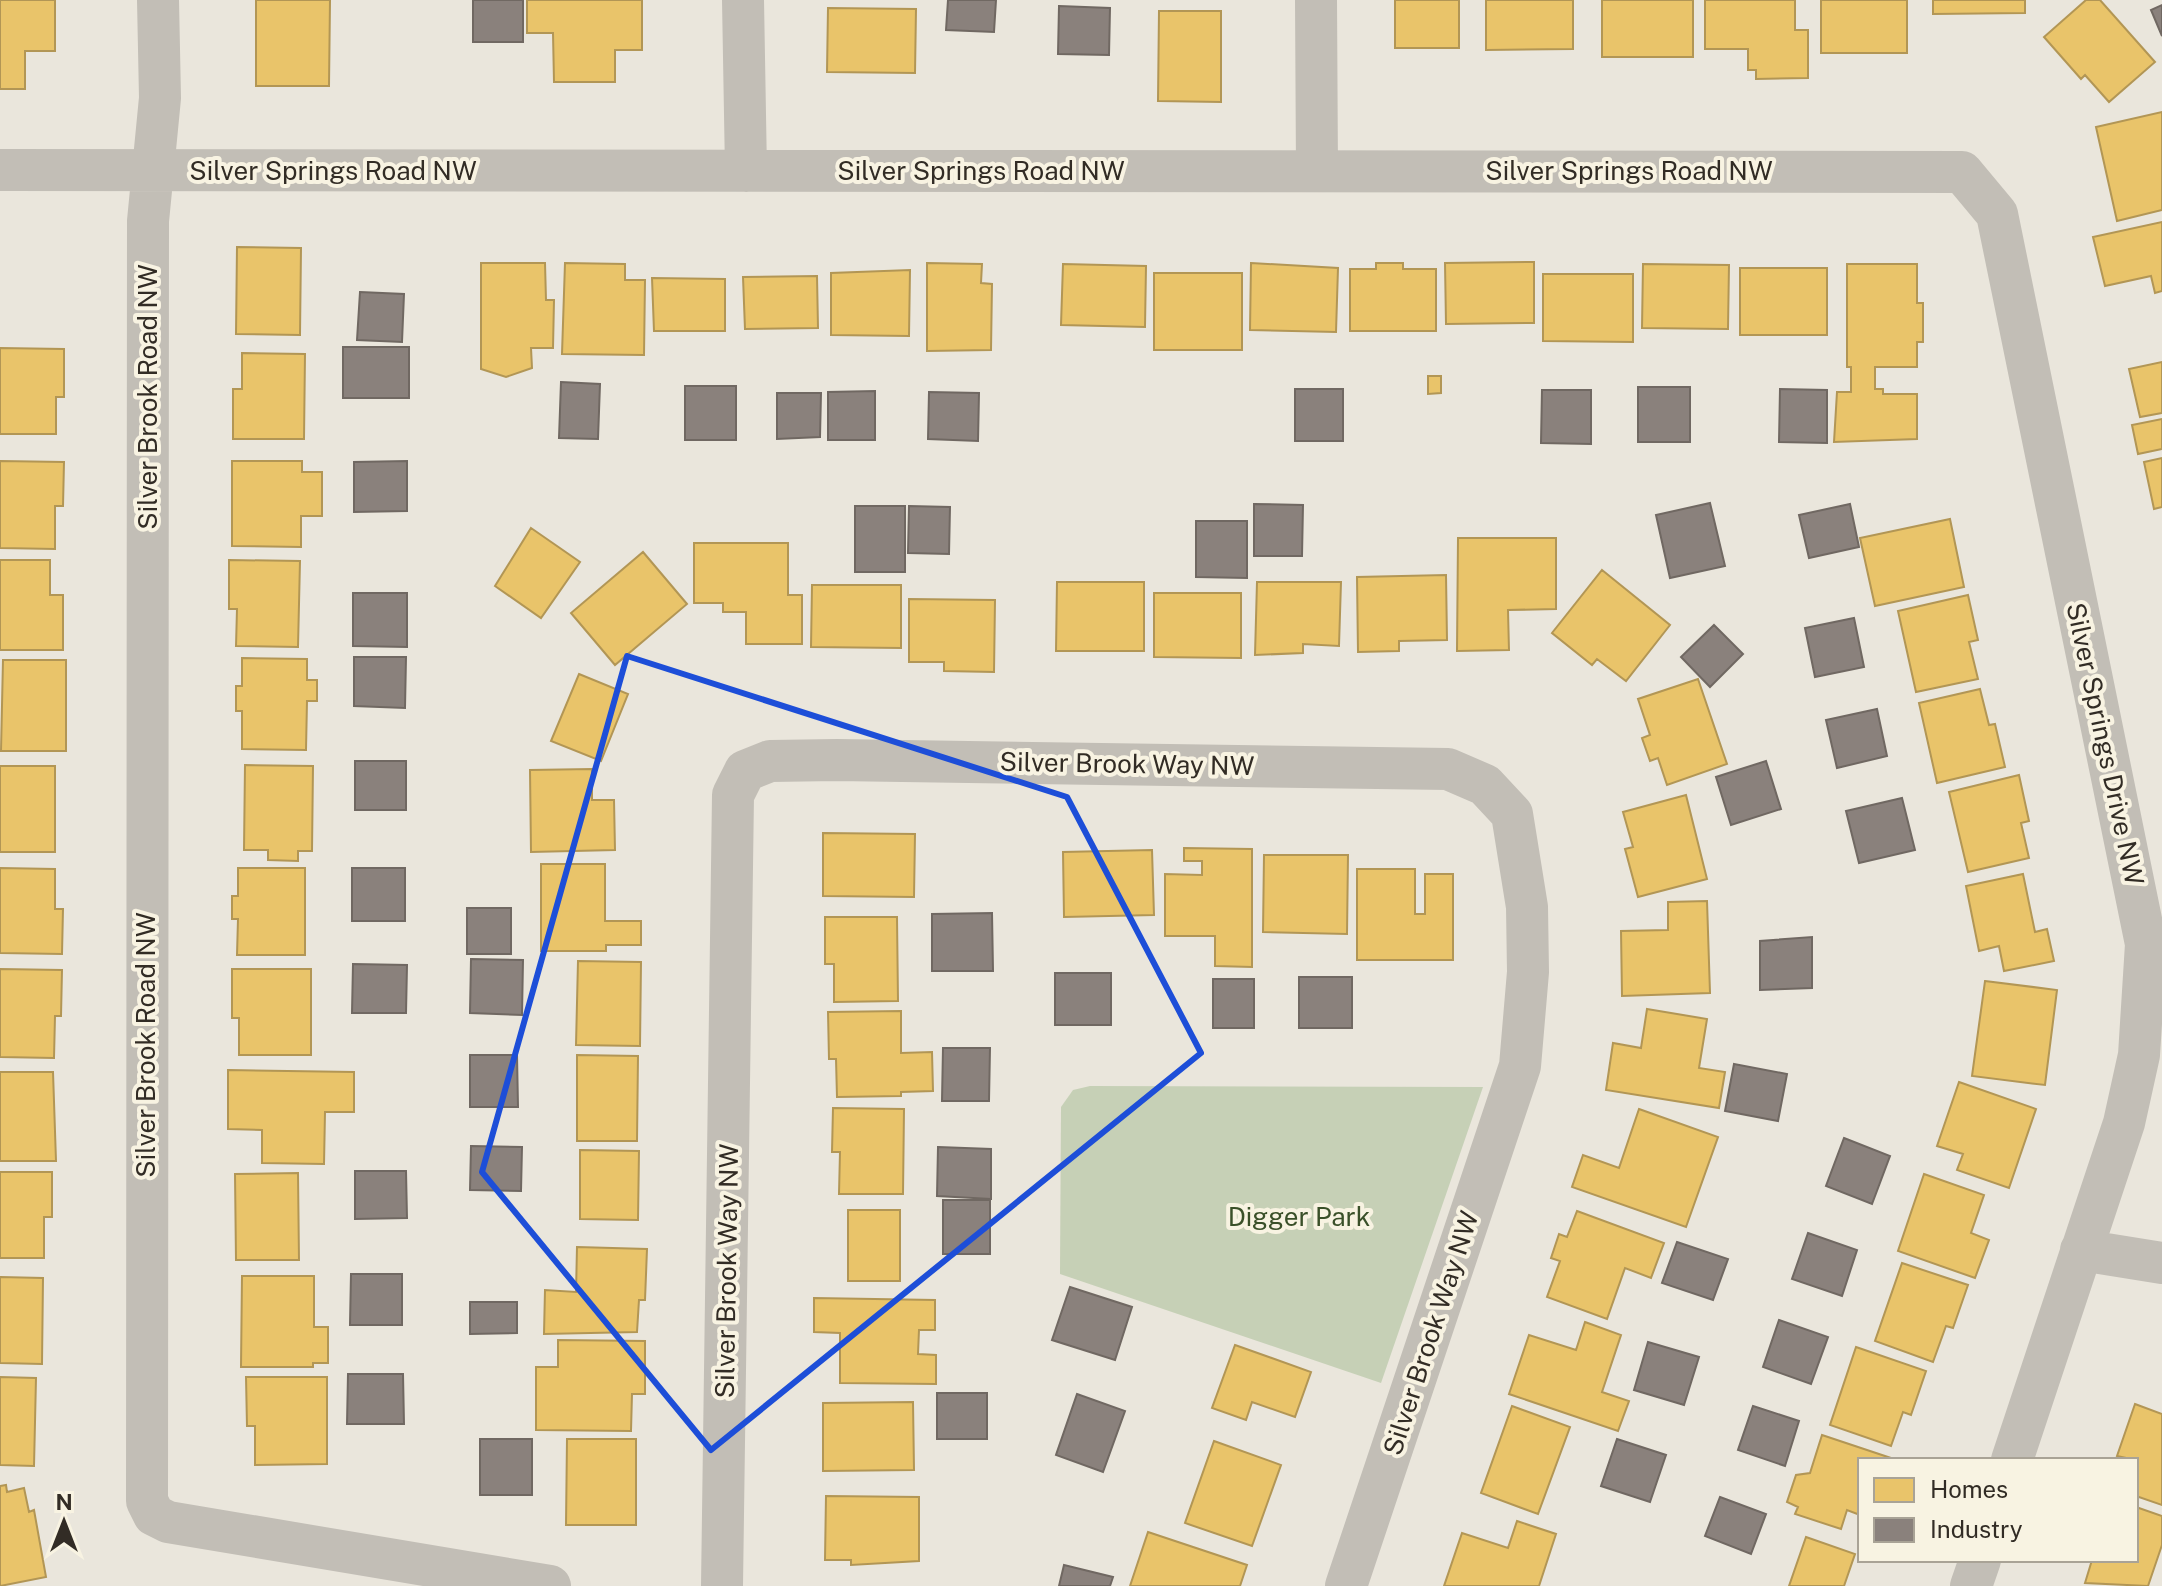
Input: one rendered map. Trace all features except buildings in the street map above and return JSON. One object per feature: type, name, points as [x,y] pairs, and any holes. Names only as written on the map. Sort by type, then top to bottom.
[{"type":"street","name":"Silver Brook Road NW","points":[[158,0],[160,98],[148,221],[147,1501],[154,1515],[168,1522],[550,1586]]},
{"type":"street","points":[[743,0],[746,171]]},
{"type":"street","points":[[1316,0],[1317,171]]},
{"type":"street","name":"Silver Springs Road NW","points":[[0,170],[1962,172]]},
{"type":"street","name":"Silver Springs Drive NW","points":[[1962,172],[1997,214],[2146,944],[2139,1055],[2124,1123],[2013,1458]]},
{"type":"street","name":"Silver Brook Way NW","points":[[722,1586],[733,795],[745,771],[770,761],[837,760],[1448,769],[1485,785],[1512,814],[1527,907],[1528,972],[1520,1066],[1346,1586]]},
{"type":"street","points":[[2081,1250],[2162,1263]]},
{"type":"street","points":[[1971,1586],[1979,1562]]},
{"type":"highlighted area","points":[[627,656],[1067,797],[1201,1053],[711,1450],[482,1172]]},
{"type":"green space","name":"Digger Park","points":[[1090,1086],[1483,1087],[1381,1383],[1060,1274],[1061,1107],[1073,1090]]}]
